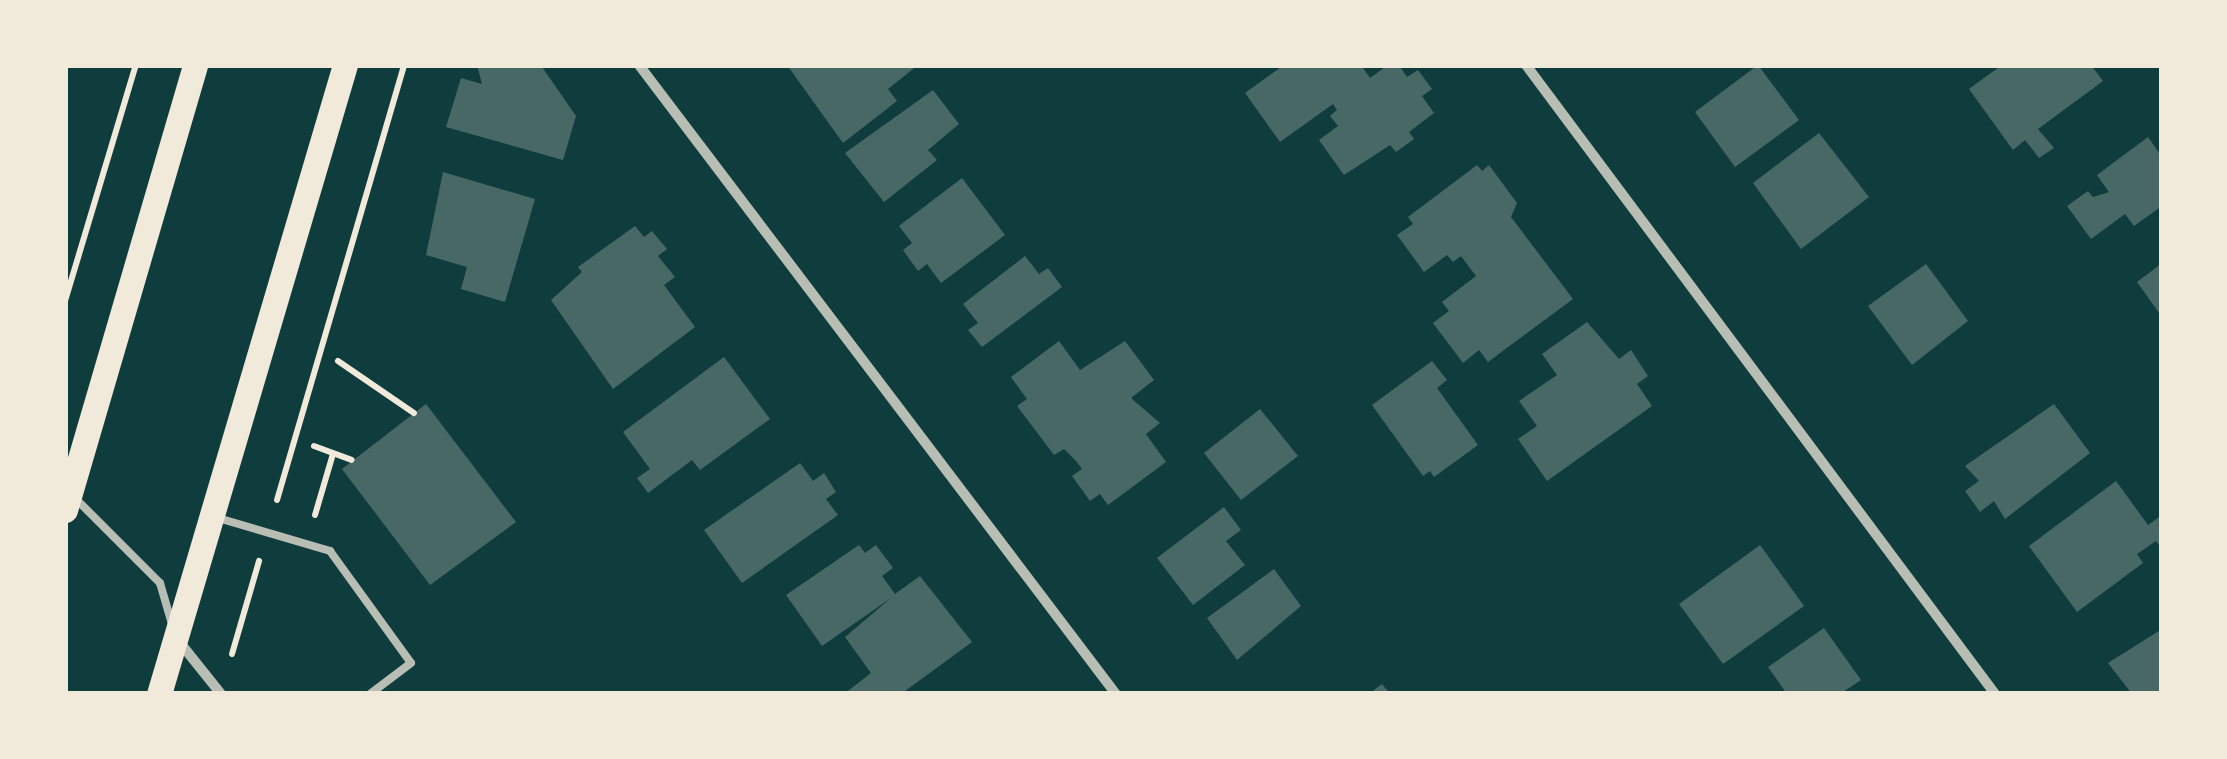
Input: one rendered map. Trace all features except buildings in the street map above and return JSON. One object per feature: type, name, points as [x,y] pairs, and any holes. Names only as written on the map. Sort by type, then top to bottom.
[{"type":"main road","points":[[67,496],[194,65]]},
{"type":"main road","points":[[159,694],[345,65]]},
{"type":"street","points":[[639,65],[1116,694]]},
{"type":"street","points":[[1526,65],[1995,694]]},
{"type":"street","points":[[176,638],[221,694]]},
{"type":"lane","points":[[67,496],[160,583],[176,638]]},
{"type":"lane","points":[[214,516],[330,551],[411,663],[370,694]]},
{"type":"path","points":[[65,301],[136,65]]},
{"type":"path","points":[[281,486],[404,65]]},
{"type":"path","points":[[338,361],[414,413]]},
{"type":"path","points":[[314,446],[352,460]]},
{"type":"path","points":[[320,498],[333,454]]},
{"type":"path","points":[[239,628],[257,569]]}]
